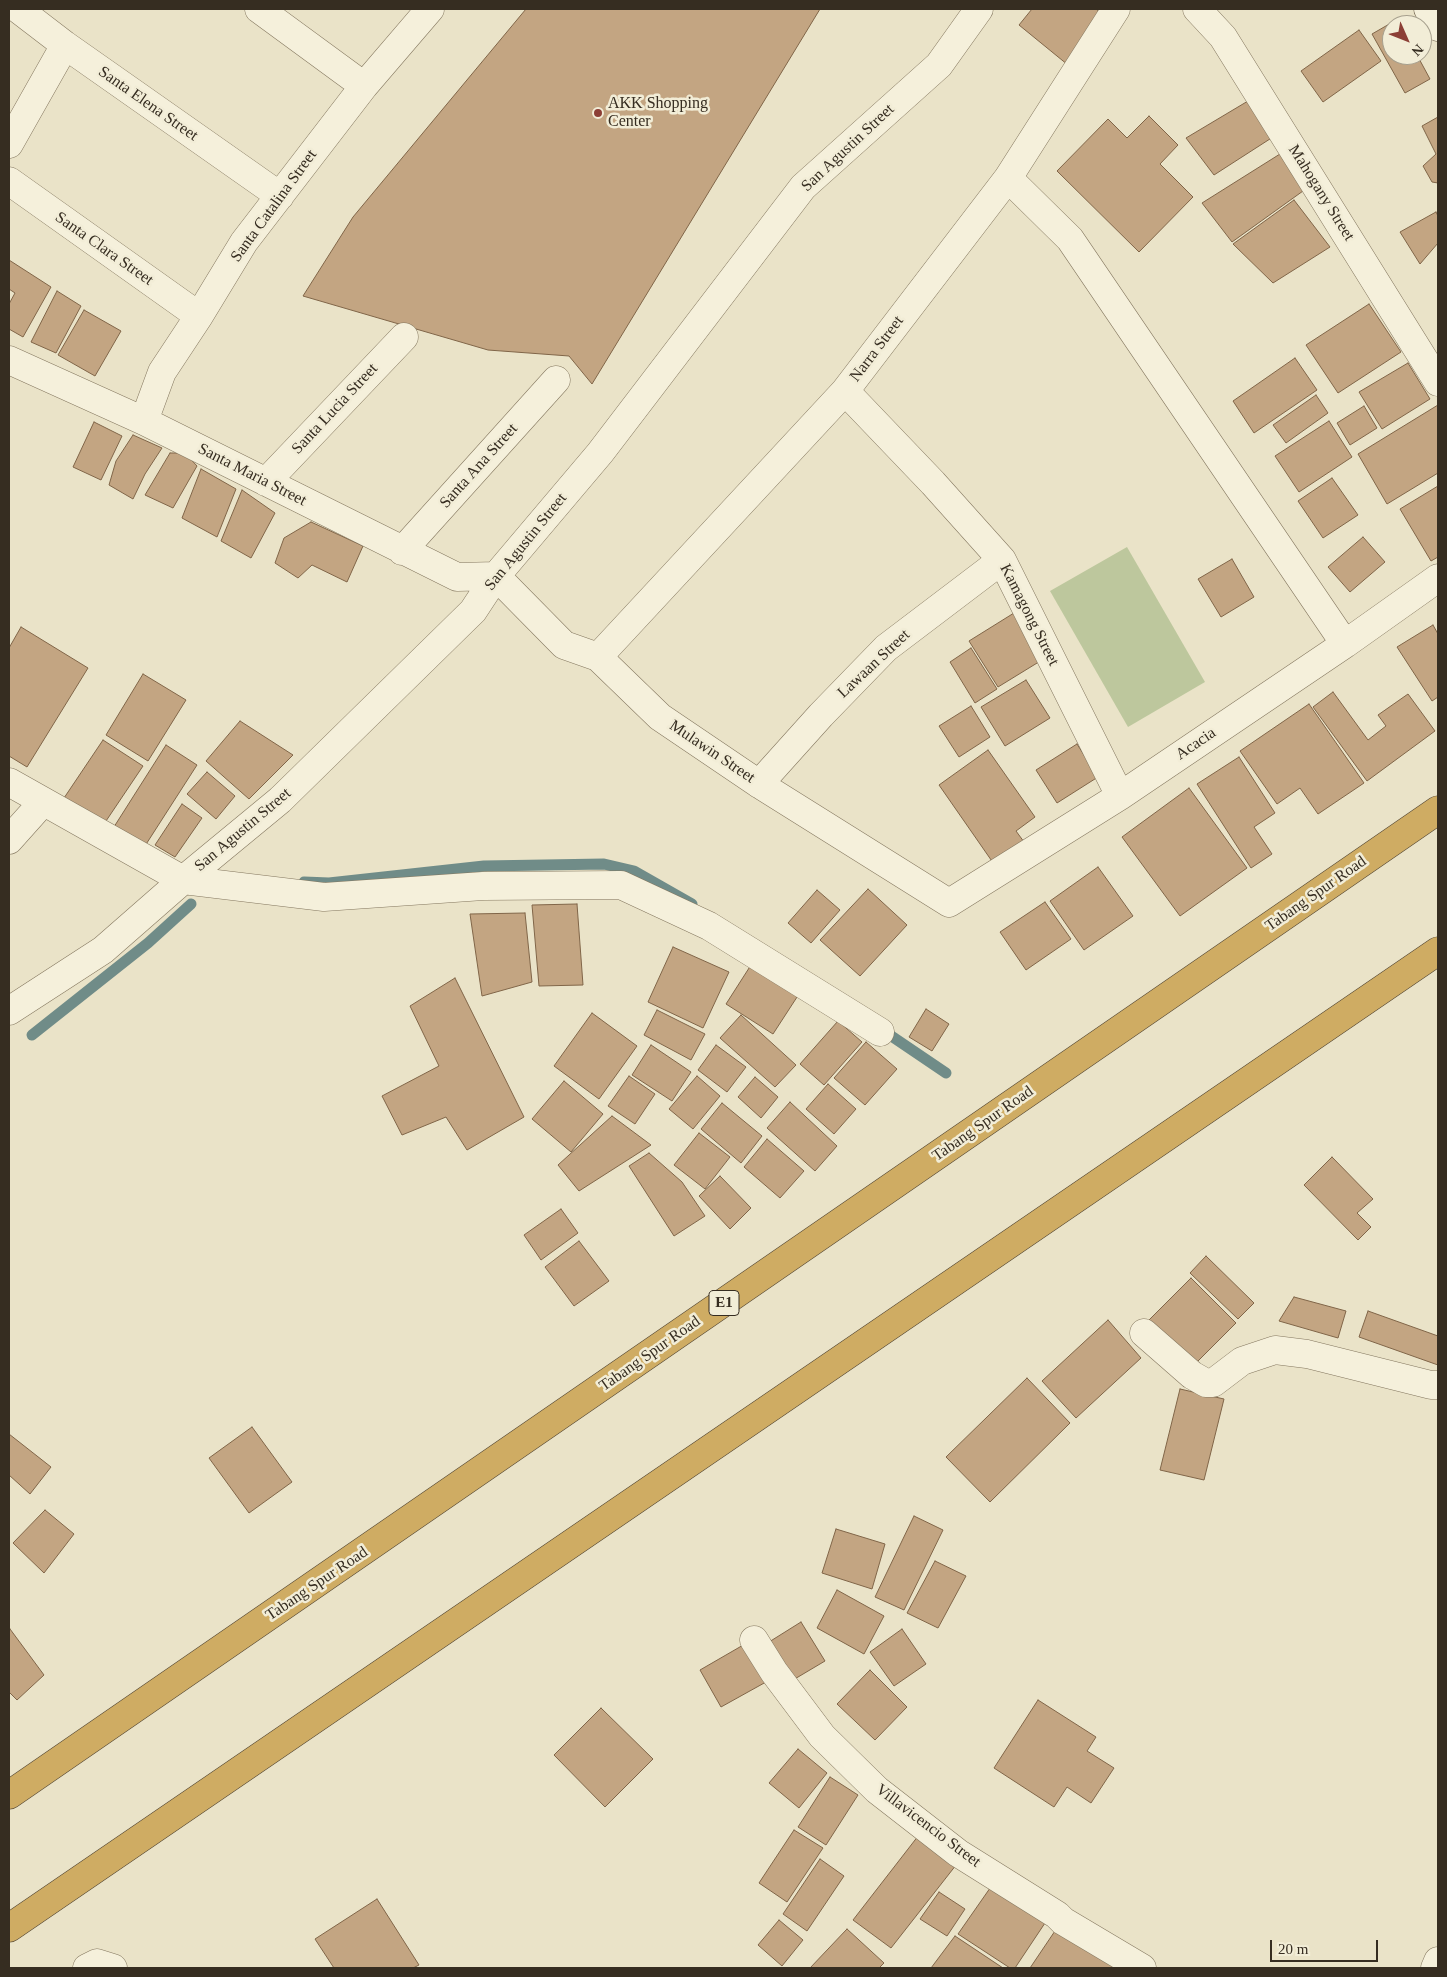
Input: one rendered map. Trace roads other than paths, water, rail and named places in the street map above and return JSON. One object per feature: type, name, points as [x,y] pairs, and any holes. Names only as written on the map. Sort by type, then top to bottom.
[{"type":"highway","name":"Tabang Spur Road","points":[[9,1795],[1438,810]]},
{"type":"highway","points":[[9,1928],[1438,951]]},
{"type":"street","name":"Santa Elena Street","points":[[18,9],[64,45],[280,196]]},
{"type":"street","points":[[258,9],[364,86]]},
{"type":"street","name":"Santa Catalina Street","points":[[144,421],[162,372],[244,242],[364,86],[430,9]]},
{"type":"street","name":"San Agustin Street","points":[[9,1011],[103,950],[183,880],[280,800],[473,611],[496,576],[600,453],[803,187],[940,64],[979,9]]},
{"type":"street","name":"Narra Street","points":[[598,657],[845,391],[1008,178],[1116,9]]},
{"type":"street","name":"Mahogany Street","points":[[1197,9],[1223,37],[1438,382]]},
{"type":"street","points":[[1428,9],[1438,27]]},
{"type":"street","points":[[9,144],[64,45]]},
{"type":"street","points":[[1008,178],[1070,239],[1345,644]]},
{"type":"street","name":"Santa Clara Street","points":[[9,181],[199,316]]},
{"type":"street","name":"Santa Lucia Street","points":[[266,482],[404,337]]},
{"type":"street","name":"Santa Maria Street","points":[[9,360],[144,421],[458,578],[496,576]]},
{"type":"street","name":"Santa Ana Street","points":[[402,551],[556,380]]},
{"type":"street","name":"Kamagong Street","points":[[845,391],[933,483],[1002,560],[1120,796]]},
{"type":"street","name":"Lawaan Street","points":[[759,784],[821,714],[886,648],[1002,560]]},
{"type":"street","name":"Mulawin Street","points":[[496,576],[564,645],[598,657],[660,717],[759,784],[949,902]]},
{"type":"street","name":"Acacia","points":[[949,902],[1120,796],[1345,644],[1438,578]]},
{"type":"street","points":[[9,782],[183,880],[324,897],[483,886],[621,885],[710,926],[880,1032]]},
{"type":"street","points":[[9,840],[43,802]]},
{"type":"street","points":[[1144,1333],[1192,1375],[1206,1383],[1213,1383],[1242,1360],[1275,1350],[1307,1354],[1431,1385],[1438,1385]]},
{"type":"street","name":"Villavicencio Street","points":[[754,1640],[774,1672],[822,1736],[877,1790],[958,1853],[1057,1915],[1063,1921],[1142,1968]]},
{"type":"street","points":[[1435,1968],[1438,1961]]},
{"type":"street","points":[[87,1968],[97,1963],[113,1968]]},
{"type":"waterway","points":[[304,882],[329,883],[484,866],[604,864],[634,871],[692,904]]},
{"type":"waterway","points":[[32,1035],[148,943],[191,904]]},
{"type":"waterway","points":[[881,1029],[946,1073]]},
{"type":"place","name":"AKK Shopping Center","points":[[598,113]]}]
